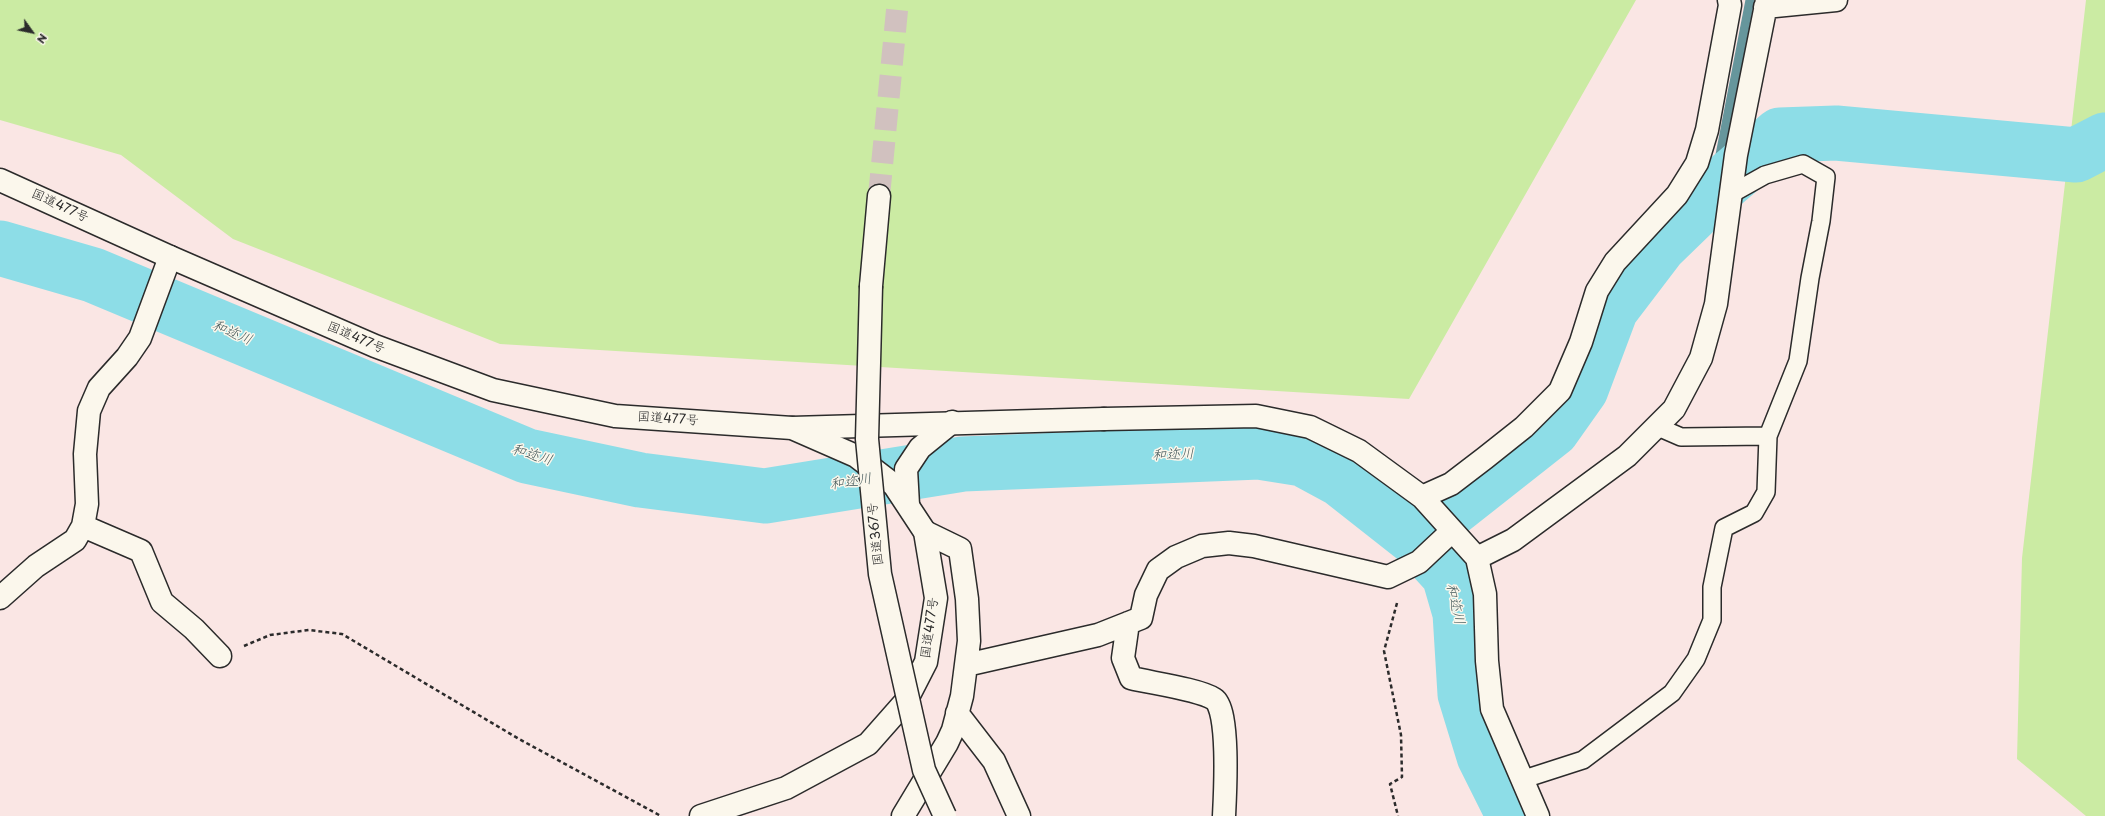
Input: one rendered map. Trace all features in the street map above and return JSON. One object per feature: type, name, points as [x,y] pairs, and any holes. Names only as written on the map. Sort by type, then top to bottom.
[{"type":"main road","points":[[1422,497],[1451,484],[1486,458],[1524,427],[1560,390],[1581,342],[1597,291],[1615,262],[1677,195],[1697,163],[1707,130],[1730,5],[1729,0]]},
{"type":"main road","points":[[1477,558],[1513,540],[1628,456],[1674,409],[1701,358],[1716,304],[1736,155],[1766,3],[1836,0]]},
{"type":"main road","name":"国道477号","points":[[0,180],[170,257],[375,346],[493,390],[615,416],[792,428],[856,456],[894,485],[925,532],[936,598],[926,662],[906,702],[868,744],[786,788],[701,816]]},
{"type":"main road","name":"国道367号","points":[[879,196],[871,286],[867,440],[880,574],[924,770],[945,816]]},
{"type":"main road","points":[[0,598],[36,566],[75,540],[83,526],[87,504],[85,454],[89,411],[99,388],[127,357],[140,338],[170,257]]},
{"type":"main road","points":[[792,428],[952,422],[1256,416],[1310,427],[1359,451],[1422,497],[1477,558],[1485,594],[1487,662],[1492,709],[1521,780],[1538,816]]},
{"type":"main road","points":[[908,505],[906,469],[920,448],[952,422]]},
{"type":"main road","points":[[83,526],[141,552],[162,602],[194,629],[220,656]]},
{"type":"main road","points":[[966,665],[1098,635],[1141,618],[1146,595],[1158,570],[1176,557],[1202,546],[1229,543],[1254,546],[1388,577],[1419,562],[1452,531]]},
{"type":"main road","points":[[903,816],[947,743],[957,713],[969,641],[967,599],[960,549],[925,532]]},
{"type":"main road","points":[[1128,623],[1123,658],[1130,678],[1190,691],[1215,699],[1222,709],[1225,748],[1224,816]]},
{"type":"main road","points":[[957,713],[994,761],[1020,816]]},
{"type":"lane","points":[[1521,780],[1583,760],[1672,693],[1696,659],[1712,620],[1712,587],[1724,528],[1754,513],[1766,492],[1768,436],[1798,361],[1810,278],[1821,221],[1826,177],[1803,164],[1765,175],[1731,194]]},
{"type":"lane","points":[[1658,427],[1681,437],[1768,436]]},
{"type":"path","points":[[1398,572],[1397,608],[1384,651],[1400,735],[1402,777],[1390,784],[1398,816]]},
{"type":"path","points":[[220,656],[270,635],[309,630],[342,634],[519,739],[661,816]]},
{"type":"green space","points":[[0,0],[1636,0],[1409,399],[500,344],[233,239],[121,155],[0,120]]},
{"type":"green space","points":[[2086,0],[2105,0],[2105,816],[2086,816],[2017,759],[2022,558]]},
{"type":"waterway","points":[[1698,208],[1719,160],[1750,0]]},
{"type":"waterway","points":[[1415,538],[1552,430],[1581,389],[1611,309],[1659,246],[1725,182],[1780,135],[1836,133],[2076,155],[2105,140]]},
{"type":"waterway","name":"和迩川","points":[[0,248],[93,275],[527,456],[640,480],[765,496],[963,464],[1259,452],[1303,459],[1340,479],[1415,538],[1449,575],[1460,613],[1465,694],[1484,756],[1514,816]]},
{"type":"tunnel","points":[[879,196],[898,0]]}]
